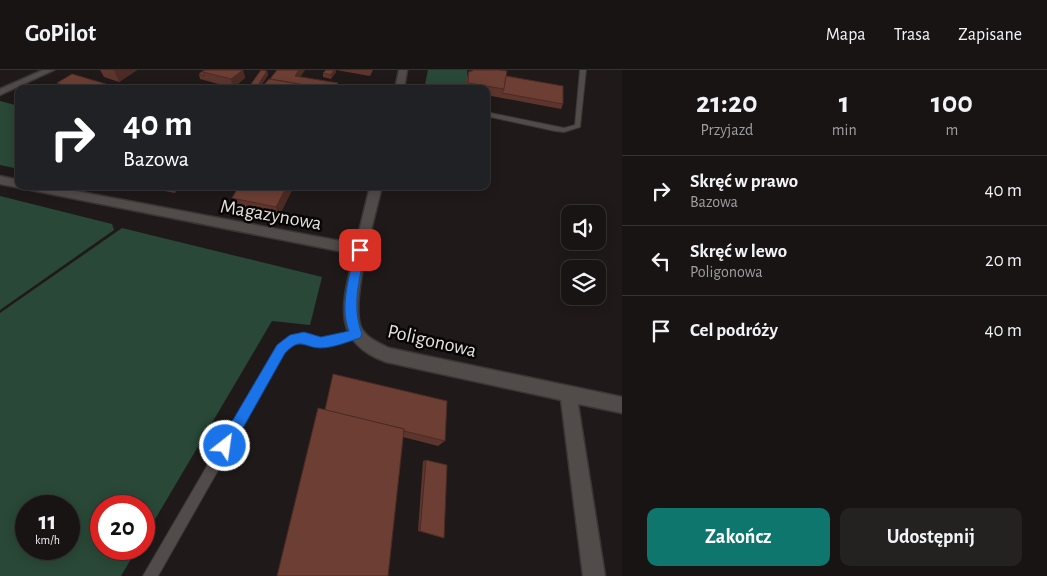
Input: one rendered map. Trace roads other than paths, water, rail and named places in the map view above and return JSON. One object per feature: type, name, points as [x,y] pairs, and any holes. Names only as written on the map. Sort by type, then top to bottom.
[{"type":"street","points":[[16,85],[50,70]]},
{"type":"street","points":[[400,85],[403,70]]},
{"type":"street","points":[[0,92],[15,85]]},
{"type":"street","points":[[0,180],[15,183]]},
{"type":"street","name":"Magazynowa","points":[[49,190],[360,250]]},
{"type":"street","name":"Poligonowa","points":[[375,190],[360,250],[350,304],[350,317],[356,334],[369,346],[386,355],[568,392],[622,405]]},
{"type":"street","points":[[568,392],[594,576]]},
{"type":"lane","points":[[490,115],[555,129],[564,130],[578,126],[583,70]]},
{"type":"lane","points":[[150,576],[281,349],[290,340],[304,338],[321,343],[356,334]]}]
